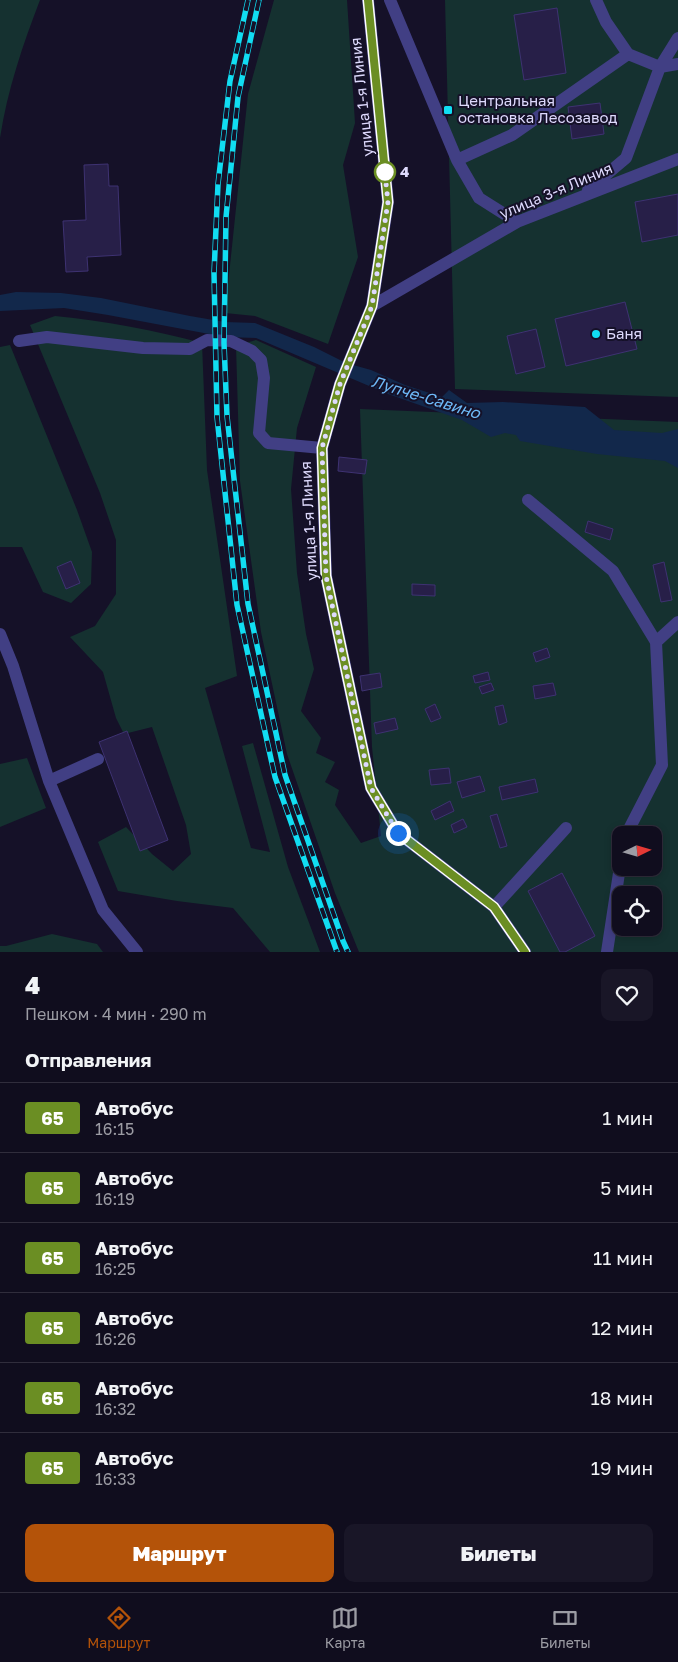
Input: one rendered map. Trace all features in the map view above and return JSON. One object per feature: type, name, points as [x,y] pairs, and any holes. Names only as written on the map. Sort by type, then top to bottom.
[{"type":"street","name":"улица 1-я Линия","points":[[368,0],[388,202],[372,306],[340,384],[322,448],[326,576],[371,788],[398,833],[494,907],[525,952]]},
{"type":"street","points":[[390,0],[457,160],[479,198],[517,222]]},
{"type":"street","points":[[596,0],[606,22],[628,54],[660,67],[678,64]]},
{"type":"street","points":[[581,196],[626,158],[660,67],[678,38]]},
{"type":"street","points":[[457,160],[512,135],[628,54]]},
{"type":"street","name":"улица 3-я Линия","points":[[372,306],[517,222],[678,159]]},
{"type":"street","points":[[19,342],[47,337],[143,348],[190,349],[207,340],[231,341],[252,351],[261,360],[264,378],[259,433],[268,443],[322,448]]},
{"type":"street","points":[[528,500],[613,571],[656,642],[662,765],[631,826]]},
{"type":"street","points":[[656,642],[678,622]]},
{"type":"street","points":[[0,634],[49,781],[103,910],[137,952]]},
{"type":"street","points":[[49,781],[98,759]]},
{"type":"street","points":[[494,907],[566,828]]},
{"type":"street","points":[[607,952],[619,876]]},
{"type":"green space","points":[[0,0],[40,0],[16,68],[0,138]]},
{"type":"green space","points":[[274,0],[347,0],[355,123],[343,165],[358,257],[328,344],[255,316],[225,313],[248,94]]},
{"type":"green space","points":[[445,0],[678,0],[678,397],[455,389]]},
{"type":"green space","points":[[55,316],[129,326],[202,343],[207,470],[237,676],[205,688],[251,848],[270,852],[242,746],[253,743],[288,867],[320,952],[270,952],[233,908],[118,891],[98,842],[126,827],[152,854],[173,871],[191,854],[186,825],[152,727],[124,734],[116,718],[103,672],[70,637],[95,626],[116,594],[116,540],[100,493],[30,325]]},
{"type":"green space","points":[[256,340],[316,367],[297,428],[291,489],[297,573],[306,634],[314,669],[301,711],[321,738],[316,753],[335,762],[325,782],[339,790],[335,805],[361,843],[381,836],[372,747],[360,409],[678,422],[678,952],[359,952],[335,893],[287,754],[261,632],[240,481],[236,346]]},
{"type":"green space","points":[[10,345],[77,510],[92,552],[91,584],[71,603],[43,592],[22,547],[0,547],[0,347]]},
{"type":"green space","points":[[27,758],[46,808],[0,827],[0,764]]},
{"type":"green space","points":[[52,934],[97,944],[103,952],[0,952],[0,946]]},
{"type":"water","name":"Лупче-Савино","points":[[16,292],[61,293],[101,298],[225,322],[255,323],[314,347],[346,363],[371,370],[405,385],[442,397],[449,390],[467,403],[503,402],[585,407],[614,430],[662,433],[678,429],[678,468],[665,461],[597,454],[520,441],[516,435],[505,433],[491,437],[462,420],[388,394],[256,338],[225,337],[64,308],[0,311],[0,295]]},
{"type":"building","points":[[557,8],[566,73],[524,80],[514,15]]},
{"type":"building","points":[[600,103],[604,134],[572,139],[568,107]]},
{"type":"building","points":[[108,164],[109,186],[118,186],[121,255],[87,257],[88,271],[66,272],[63,221],[86,220],[84,165]]},
{"type":"building","points":[[678,194],[678,235],[642,242],[635,202]]},
{"type":"building","name":"Баня","points":[[625,302],[637,349],[566,366],[555,319]]},
{"type":"building","points":[[536,329],[545,367],[516,374],[507,336]]},
{"type":"building","points":[[339,457],[367,460],[365,474],[338,471]]},
{"type":"building","points":[[588,521],[613,529],[610,540],[585,532]]},
{"type":"building","points":[[71,561],[80,583],[66,589],[57,567]]},
{"type":"building","points":[[664,562],[672,600],[661,602],[653,565]]},
{"type":"building","points":[[412,584],[435,585],[435,596],[412,595]]},
{"type":"building","points":[[547,648],[550,657],[536,662],[533,653]]},
{"type":"building","points":[[488,672],[490,680],[475,683],[473,676]]},
{"type":"building","points":[[380,673],[382,687],[362,691],[360,676]]},
{"type":"building","points":[[491,683],[494,690],[482,694],[479,687]]},
{"type":"building","points":[[553,683],[556,695],[535,699],[533,686]]},
{"type":"building","points":[[435,704],[441,718],[431,722],[425,709]]},
{"type":"building","points":[[503,705],[507,722],[499,725],[495,707]]},
{"type":"building","points":[[395,718],[398,729],[376,734],[374,723]]},
{"type":"building","points":[[127,731],[168,840],[140,851],[99,742]]},
{"type":"building","points":[[449,768],[451,783],[431,785],[429,770]]},
{"type":"building","points":[[480,776],[485,791],[462,798],[457,782]]},
{"type":"building","points":[[535,779],[538,792],[502,800],[499,787]]},
{"type":"building","points":[[450,801],[454,811],[435,820],[431,811]]},
{"type":"building","points":[[497,814],[507,846],[500,848],[490,816]]},
{"type":"building","points":[[463,819],[467,827],[454,833],[451,825]]},
{"type":"building","points":[[562,873],[595,936],[565,952],[560,952],[528,891]]},
{"type":"railway","points":[[248,0],[230,81],[218,184],[214,273],[217,417],[237,605],[275,777],[337,952]]},
{"type":"railway","points":[[259,0],[238,97],[226,217],[224,343],[227,416],[248,604],[285,775],[348,952]]},
{"type":"bus line","name":"65","points":[[368,0],[388,202],[372,306],[340,384],[322,448],[326,576],[371,788],[398,833],[494,907],[525,952]]},
{"type":"place","name":"Центральная остановка Лесозавод","points":[[448,110]]},
{"type":"place","name":"4","points":[[385,172]]},
{"type":"place","name":"Баня","points":[[596,334]]},
{"type":"route","points":[[385,172],[384,165],[388,202],[372,306],[340,384],[322,448],[326,576],[371,788],[398,833]]}]
